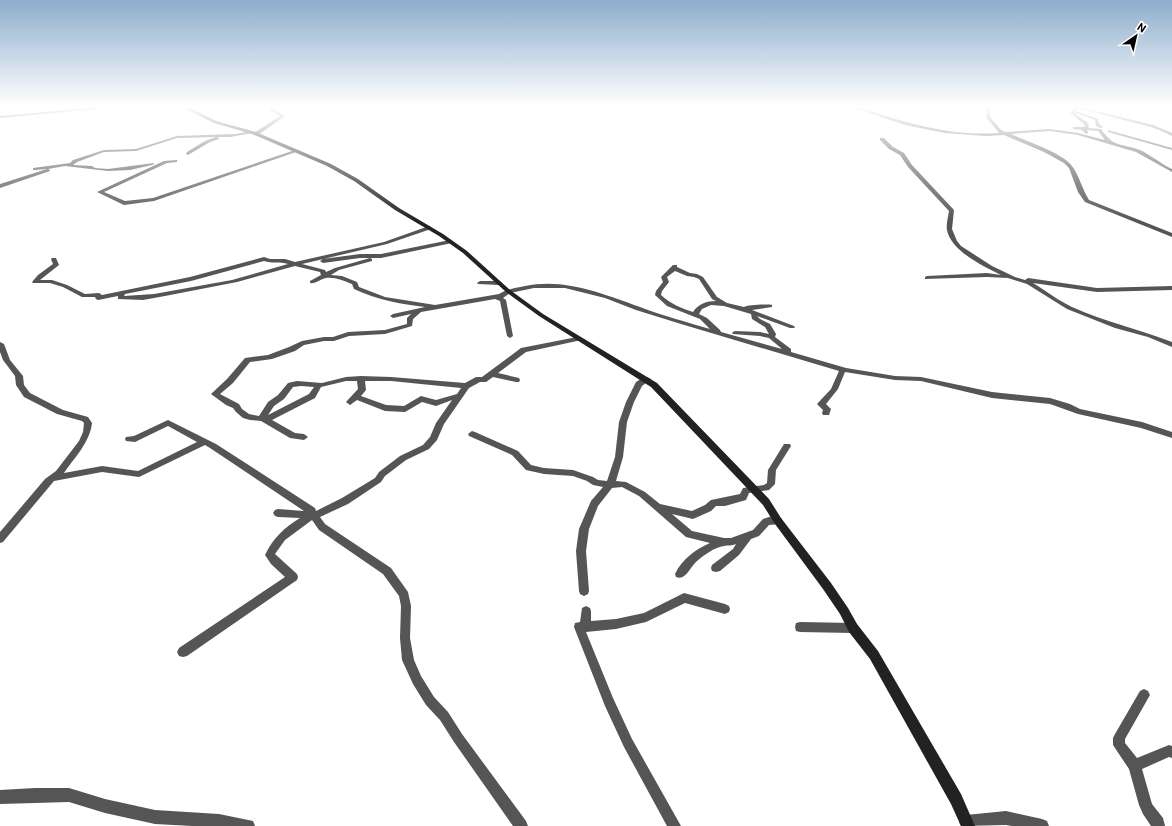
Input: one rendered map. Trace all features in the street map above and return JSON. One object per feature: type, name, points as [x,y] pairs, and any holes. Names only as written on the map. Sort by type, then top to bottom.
[{"type":"street","points":[[0,186],[104,151],[136,150],[155,144]]},
{"type":"street","points":[[188,154],[206,144]]},
{"type":"street","points":[[279,144],[356,180],[465,252],[508,291],[541,315],[578,339],[647,379],[766,502],[778,521],[827,586],[844,611],[853,628],[874,656],[956,799],[967,824],[1006,818],[1042,826]]},
{"type":"street","points":[[887,144],[902,154],[910,166],[952,211],[949,229],[959,247],[990,267],[1013,278],[1029,283],[1069,308],[1117,327],[1150,336],[1172,345]]},
{"type":"street","points":[[1027,144],[1046,151],[1066,162],[1071,167],[1081,192],[1087,201],[1172,235]]},
{"type":"street","points":[[1110,144],[1142,152],[1164,168],[1172,171]]},
{"type":"street","points":[[166,162],[100,192],[124,203],[154,199],[297,151]]},
{"type":"street","points":[[35,169],[62,166],[92,167],[93,169],[99,170],[117,171],[175,161]]},
{"type":"street","points":[[122,293],[120,298],[132,299],[179,293],[209,285],[244,279],[372,246],[416,234],[429,228]]},
{"type":"street","points":[[298,264],[360,256],[381,256],[450,242]]},
{"type":"street","points":[[312,282],[350,265],[402,252]]},
{"type":"street","points":[[54,259],[56,265],[40,276],[35,282],[50,281],[65,286],[84,296],[99,296],[98,298],[192,279],[264,259],[298,264],[323,272],[324,276]]},
{"type":"street","points":[[792,327],[754,312],[724,304],[714,298],[701,278],[695,275],[688,275],[675,267],[664,276],[666,282],[659,291],[658,295],[667,304],[676,310],[695,315],[705,320],[712,329],[717,331],[728,331],[739,335],[760,334],[771,337],[782,347],[796,356]]},
{"type":"street","points":[[927,278],[988,275],[1090,289],[1172,288]]},
{"type":"street","points":[[324,276],[340,277],[355,284],[356,288],[380,298],[441,307]]},
{"type":"street","points":[[480,283],[499,283]]},
{"type":"street","points":[[393,316],[496,297],[508,291],[534,286],[565,286],[607,297],[682,324],[845,370],[894,378],[921,379],[992,395],[1050,402],[1067,406],[1078,411],[1147,427],[1172,435]]},
{"type":"street","points":[[496,297],[504,300],[510,336]]},
{"type":"street","points":[[695,315],[699,308],[710,303],[755,308],[770,306]]},
{"type":"street","points":[[319,384],[312,396],[269,418],[251,419],[239,412],[236,406],[228,403],[215,394],[230,381],[248,360],[269,357],[292,349],[302,343],[324,338],[334,338],[348,334],[385,332],[410,325],[410,318],[420,310]]},
{"type":"street","points":[[754,312],[754,318],[767,324],[771,328],[773,334],[771,337]]},
{"type":"street","points":[[183,652],[293,577],[270,555],[274,544],[289,530],[312,516],[326,511],[363,490],[378,480],[382,474],[403,458],[426,447],[434,438],[440,423],[466,386],[479,379],[483,380],[524,350],[578,339]]},
{"type":"street","points":[[0,344],[7,360],[20,376],[20,385],[27,395],[60,412],[84,419],[88,423],[82,442],[59,472],[0,539]]},
{"type":"street","points":[[826,413],[827,409],[821,404],[826,401],[840,378],[842,371],[845,370]]},
{"type":"street","points":[[492,374],[516,380]]},
{"type":"street","points":[[262,418],[271,404],[281,397],[291,385],[298,385],[296,383],[327,384],[346,379],[361,378],[391,379],[466,386]]},
{"type":"street","points":[[361,378],[362,390],[353,399],[385,408],[405,409],[421,399],[436,403],[456,396]]},
{"type":"street","points":[[584,591],[581,551],[584,529],[594,504],[610,486],[619,457],[623,422],[630,402],[639,384],[647,379]]},
{"type":"street","points":[[262,418],[292,436],[304,437]]},
{"type":"street","points":[[129,439],[135,439],[168,423],[213,446],[312,511],[312,516],[322,527],[387,571],[404,595],[406,606],[405,638],[408,660],[417,680],[521,826]]},
{"type":"street","points":[[472,434],[515,453],[529,468],[544,471],[573,473],[596,483],[610,486],[623,484],[634,489],[658,507],[689,534],[722,542],[731,542],[756,533],[766,522],[772,520],[778,521]]},
{"type":"street","points":[[52,479],[102,469],[139,474],[204,442]]},
{"type":"street","points":[[658,507],[693,515],[708,508],[714,503],[725,502],[743,497],[746,490],[766,488],[771,484],[772,470],[788,446]]},
{"type":"street","points":[[766,488],[766,502]]},
{"type":"street","points":[[278,513],[312,516]]},
{"type":"street","points":[[716,568],[736,552],[748,536]]},
{"type":"street","points":[[680,574],[692,559],[704,550],[722,542]]},
{"type":"street","points":[[674,826],[628,743],[608,702],[579,627],[616,624],[646,616],[684,598],[725,609]]},
{"type":"street","points":[[584,627],[586,611]]},
{"type":"street","points":[[800,627],[853,628]]},
{"type":"street","points":[[1144,695],[1119,738],[1119,745],[1129,755],[1134,765],[1146,806],[1158,826]]},
{"type":"street","points":[[1134,765],[1169,751],[1172,752]]},
{"type":"street","points":[[0,797],[69,795],[105,806],[155,817],[219,821],[248,826]]}]
